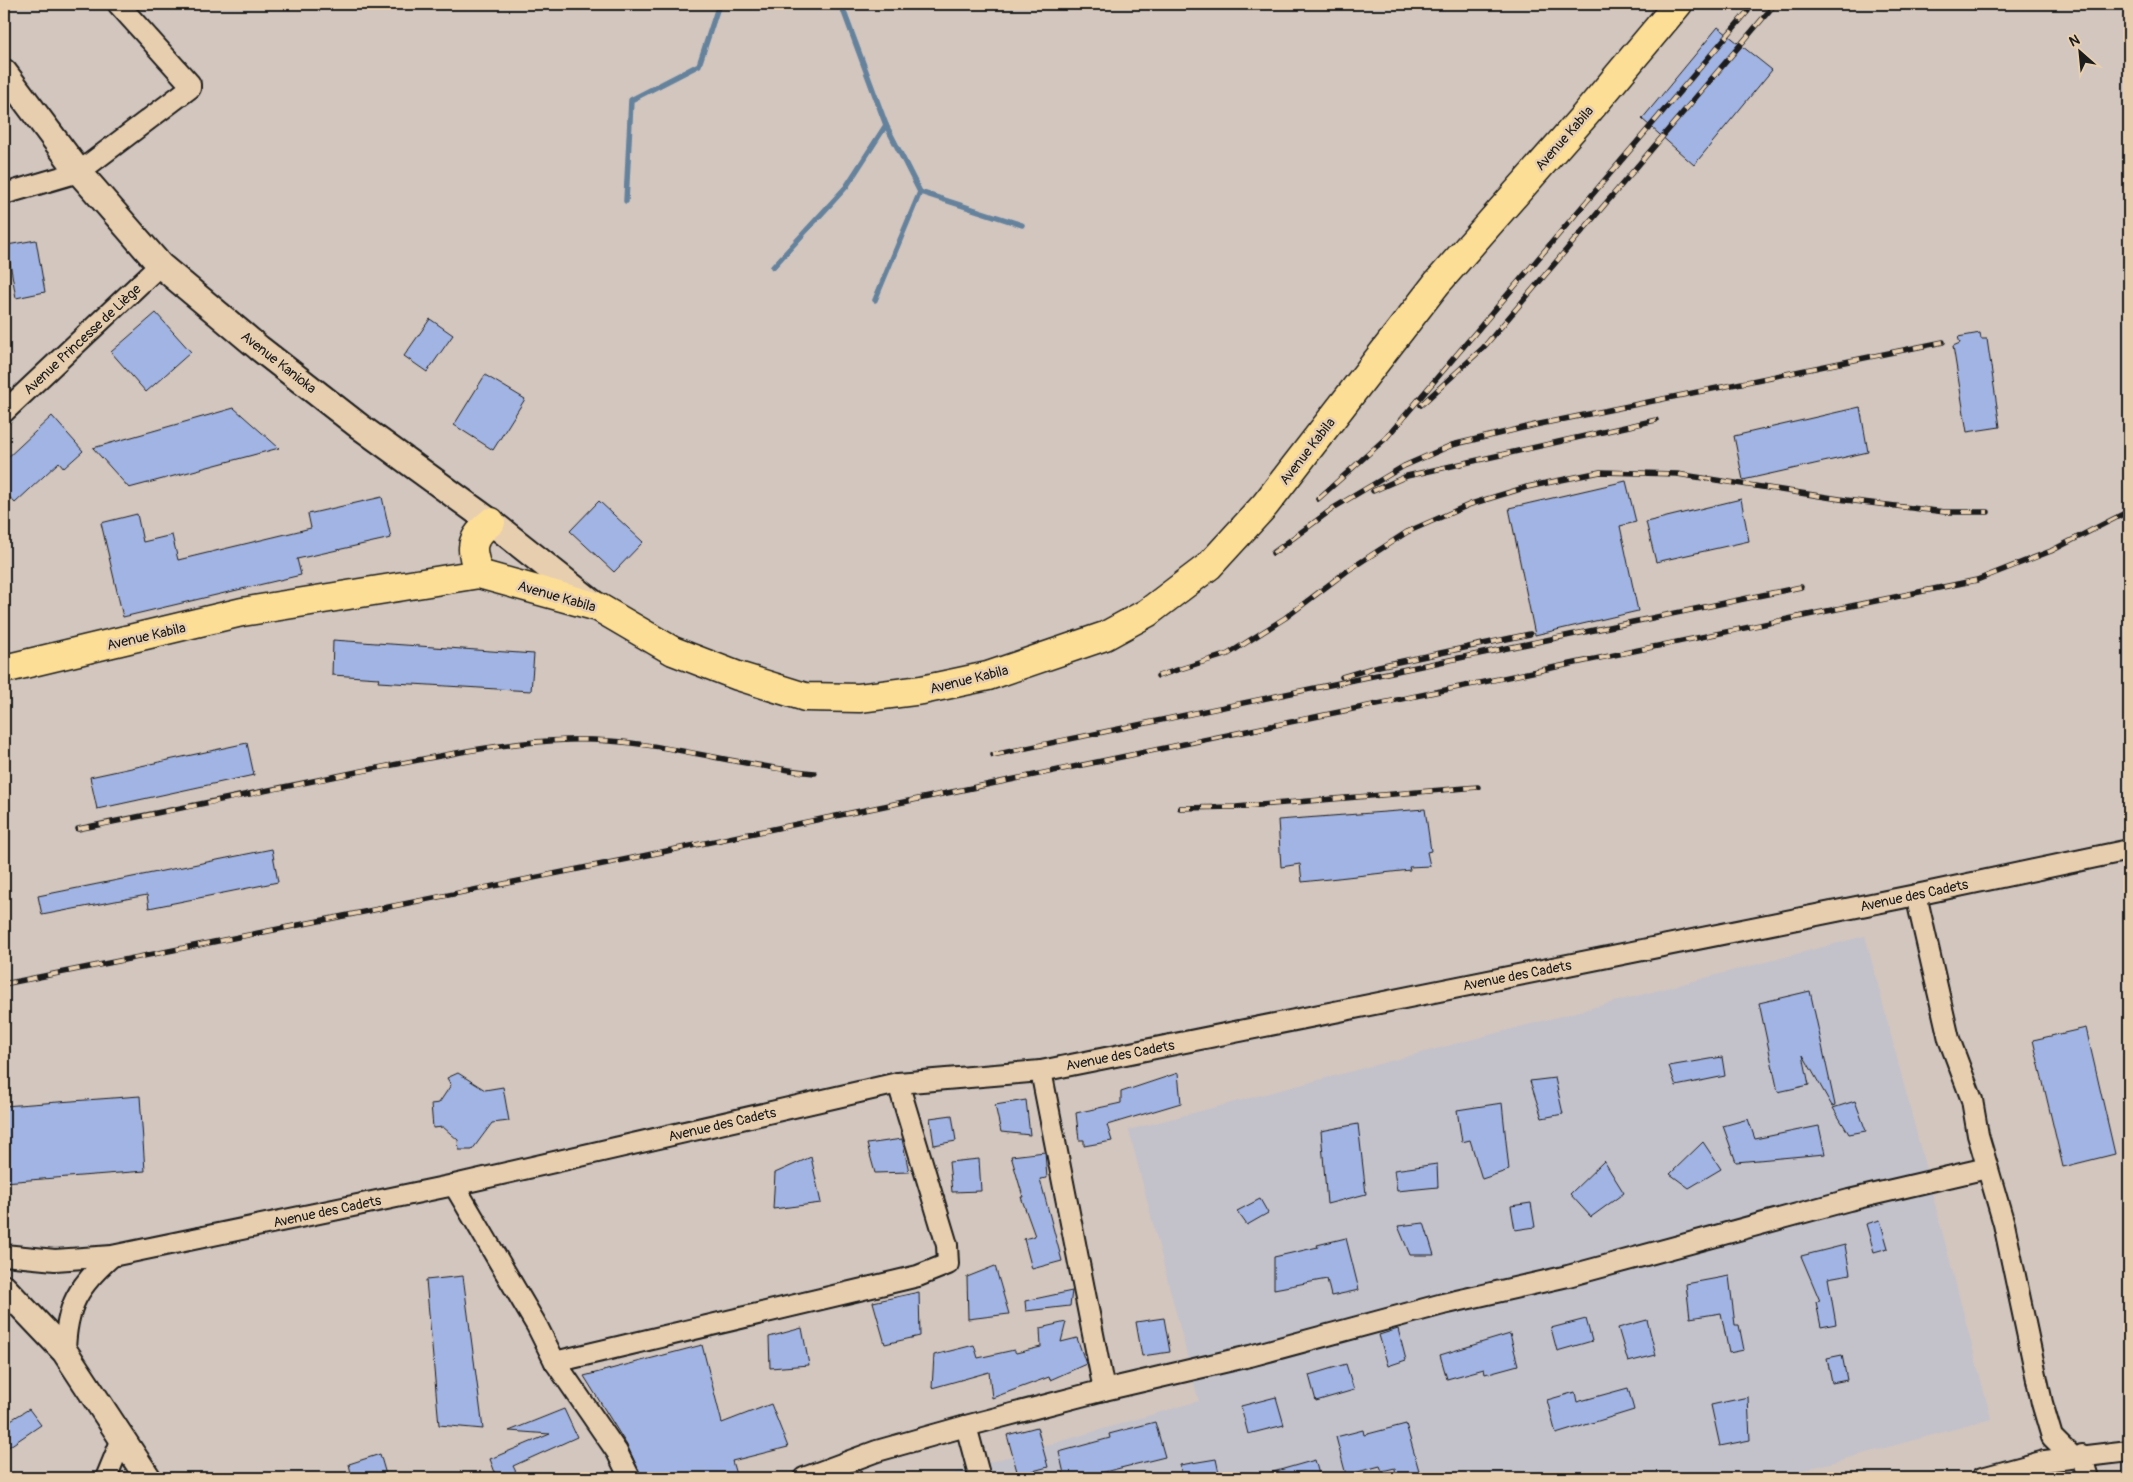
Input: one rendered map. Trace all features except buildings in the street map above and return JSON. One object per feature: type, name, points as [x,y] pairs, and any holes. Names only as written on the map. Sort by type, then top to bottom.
[{"type":"highway","name":"Avenue Kabila","points":[[4,669],[242,612],[479,574],[598,607],[673,651],[738,676],[805,697],[859,698],[922,690],[988,676],[1105,636],[1147,613],[1209,566],[1265,505],[1437,283],[1585,115],[1678,4]]},
{"type":"highway","points":[[479,574],[472,553],[472,544],[481,530],[491,522]]},
{"type":"street","points":[[4,194],[79,172],[191,86],[118,4]]},
{"type":"street","name":"Avenue Kanioka","points":[[4,72],[79,172],[160,265],[259,348],[352,420],[491,522],[598,607]]},
{"type":"street","name":"Avenue Princesse de Liège","points":[[4,412],[160,265]]},
{"type":"street","name":"Avenue des Cadets","points":[[4,1254],[55,1260],[112,1256],[454,1185],[898,1084],[1041,1071],[1916,895],[2129,850]]},
{"type":"street","points":[[1916,895],[1949,1039],[1972,1100],[1978,1135],[2004,1224],[2042,1403],[2052,1437],[2045,1461]]},
{"type":"street","points":[[1041,1071],[1104,1390]]},
{"type":"street","points":[[555,1362],[918,1276],[948,1264],[947,1245],[898,1084]]},
{"type":"street","points":[[804,1478],[877,1451],[966,1426],[1104,1390],[1250,1356],[1442,1304],[1568,1276],[1693,1244],[1849,1200],[1987,1168]]},
{"type":"street","points":[[454,1185],[537,1326],[555,1362],[617,1452],[630,1478]]},
{"type":"street","points":[[65,1352],[66,1326],[70,1307],[90,1275],[112,1256]]},
{"type":"street","points":[[4,1288],[65,1352],[148,1478]]},
{"type":"street","points":[[966,1426],[980,1478]]},
{"type":"street","points":[[2052,1437],[2076,1456],[2088,1478]]},
{"type":"street","points":[[106,1478],[122,1439]]},
{"type":"street","points":[[1982,1478],[2045,1461],[2129,1451]]},
{"type":"shaded area","points":[[1865,936],[1991,1419],[1774,1478],[936,1478],[1199,1401],[1129,1130]]},
{"type":"waterway","points":[[626,201],[631,100],[699,65],[719,4]]},
{"type":"waterway","points":[[841,4],[886,125],[920,192],[875,300]]},
{"type":"waterway","points":[[773,267],[846,187],[886,125]]},
{"type":"waterway","points":[[920,192],[1022,225]]},
{"type":"railway","points":[[1421,405],[1483,348],[1775,4]]},
{"type":"railway","points":[[1318,499],[1386,438],[1748,11]]},
{"type":"railway","points":[[1273,553],[1335,507],[1404,466],[1452,445],[1535,425],[1943,342]]},
{"type":"railway","points":[[1373,491],[1407,476],[1656,420]]},
{"type":"railway","points":[[1158,676],[1228,654],[1285,618],[1347,571],[1407,532],[1471,504],[1527,487],[1600,472],[1677,474],[1846,500],[1945,512],[1988,512]]},
{"type":"railway","points":[[4,984],[628,859],[1977,580],[2051,551],[2129,511]]},
{"type":"railway","points":[[993,755],[1801,587]]},
{"type":"railway","points":[[1342,677],[1379,666],[1530,634]]},
{"type":"railway","points":[[78,829],[432,757],[542,741],[599,740],[630,743],[815,773]]},
{"type":"railway","points":[[1180,808],[1236,807],[1478,787]]}]
